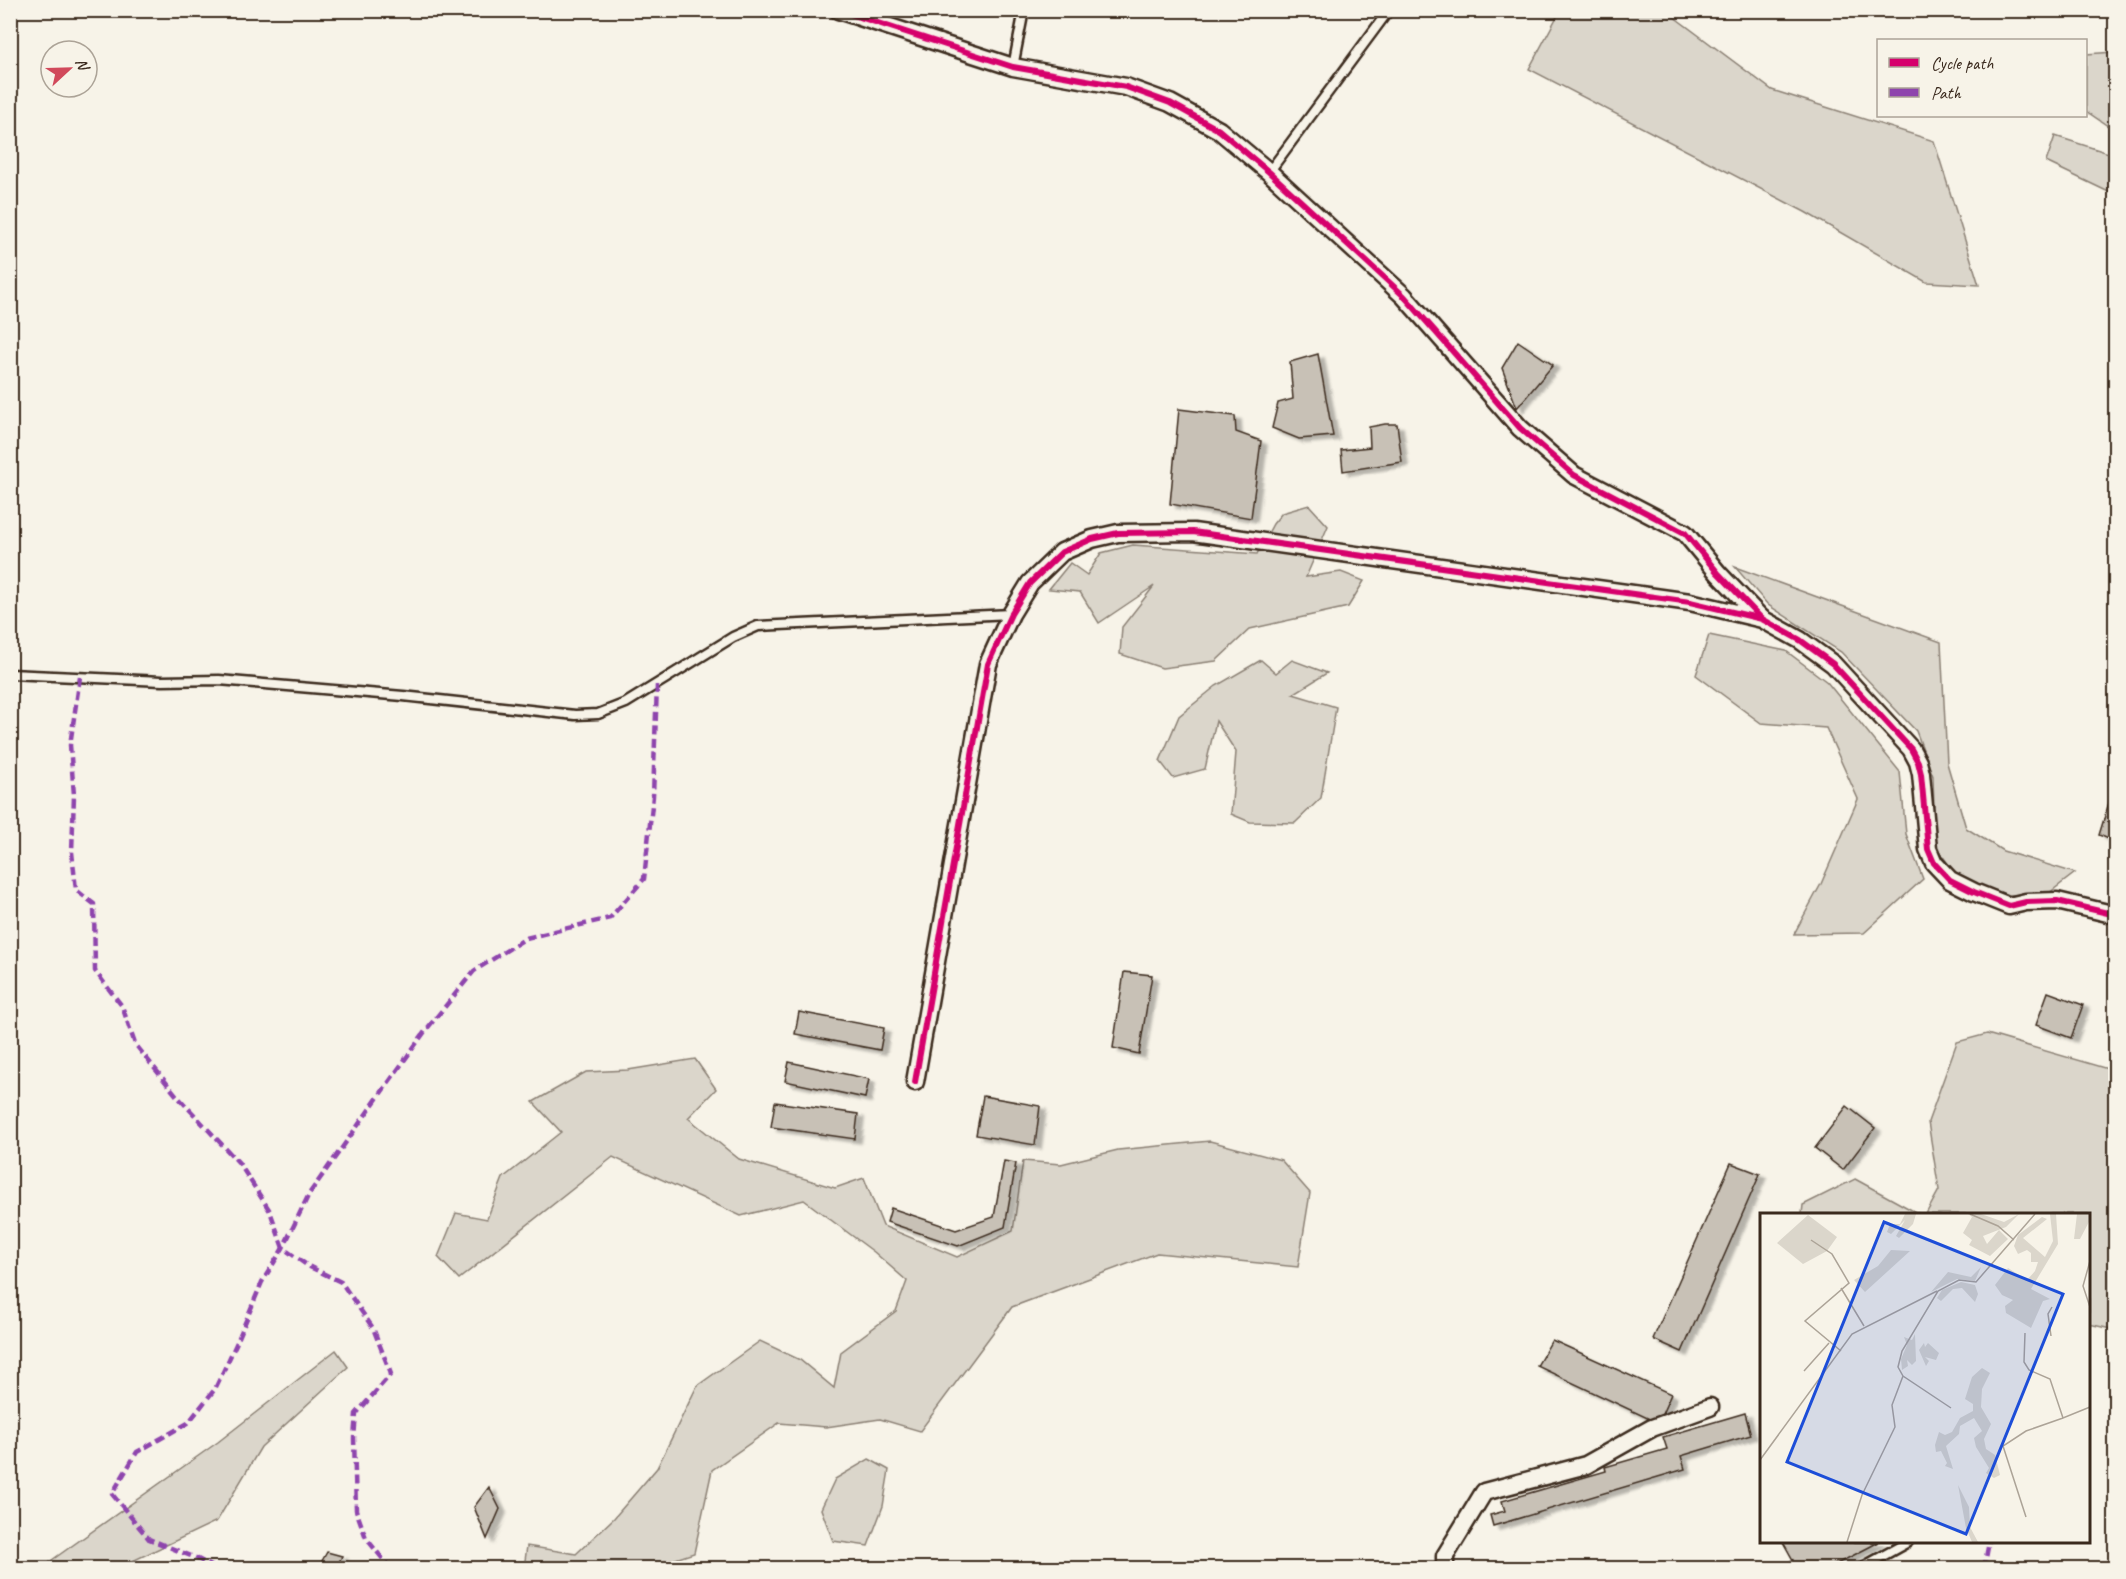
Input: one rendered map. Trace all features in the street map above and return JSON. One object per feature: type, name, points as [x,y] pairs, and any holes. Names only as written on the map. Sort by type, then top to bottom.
[{"type":"street","points":[[838,10],[1013,67],[1126,87],[1170,103],[1218,130],[1269,172],[1404,296],[1520,428],[1574,475],[1685,533],[1718,573],[1762,619]]},
{"type":"street","points":[[915,1082],[988,664],[1011,614],[1030,583],[1062,552],[1092,539],[1118,532],[1193,532],[1690,602],[1762,619],[1800,640],[1833,664],[1911,749],[1921,774],[1928,849],[1934,863],[1950,880],[2009,906],[2026,902],[2057,901],[2115,915]]},
{"type":"street","points":[[1445,1569],[1445,1556],[1484,1492],[1587,1465],[1652,1428],[1710,1407]]},
{"type":"lane","points":[[1013,67],[1024,10]]},
{"type":"lane","points":[[1269,172],[1389,10]]},
{"type":"lane","points":[[10,674],[162,681],[219,680],[403,696],[575,715],[598,714],[626,703],[733,637],[758,626],[1011,614]]},
{"type":"lane","points":[[1861,1569],[1906,1543]]},
{"type":"shaded area","points":[[1560,11],[1666,11],[1772,90],[1934,141],[1979,285],[1926,282],[1805,212],[1529,69]]},
{"type":"shaded area","points":[[2116,52],[2115,128],[2087,112],[2087,54]]},
{"type":"shaded area","points":[[2055,136],[2115,155],[2115,195],[2046,162]]},
{"type":"shaded area","points":[[1309,505],[1328,526],[1306,577],[1341,572],[1364,581],[1348,607],[1250,629],[1216,661],[1162,668],[1120,654],[1122,627],[1154,586],[1099,623],[1080,592],[1049,589],[1070,563],[1087,575],[1101,553],[1133,545],[1257,554],[1273,524],[1282,513]]},
{"type":"shaded area","points":[[1735,567],[1941,642],[1947,763],[1966,828],[2003,851],[2075,873],[2049,893],[2013,895],[1991,894],[1953,871],[1935,845],[1933,776],[1916,731],[1841,652],[1768,605]]},
{"type":"shaded area","points":[[1709,635],[1786,651],[1827,682],[1900,772],[1906,834],[1923,879],[1864,933],[1794,934],[1821,884],[1858,799],[1826,728],[1761,723],[1696,675]]},
{"type":"shaded area","points":[[1261,660],[1276,673],[1292,660],[1327,673],[1293,694],[1336,707],[1321,798],[1295,823],[1250,822],[1231,814],[1236,752],[1216,721],[1205,769],[1173,778],[1160,761],[1179,716],[1216,686]]},
{"type":"shaded area","points":[[1987,1034],[2115,1071],[2115,1330],[2090,1324],[2090,1213],[1927,1213],[1939,1190],[1928,1122],[1957,1042]]},
{"type":"shaded area","points":[[695,1059],[716,1089],[688,1118],[739,1159],[835,1188],[864,1178],[883,1226],[957,1257],[1013,1231],[1023,1161],[1061,1164],[1118,1150],[1210,1141],[1281,1160],[1310,1193],[1298,1267],[1157,1253],[1012,1307],[920,1431],[880,1419],[826,1427],[779,1423],[712,1470],[694,1553],[648,1568],[524,1568],[527,1546],[576,1554],[614,1518],[657,1468],[697,1386],[760,1341],[800,1360],[834,1388],[841,1352],[896,1311],[907,1281],[874,1252],[804,1200],[741,1216],[613,1157],[459,1279],[438,1257],[456,1213],[487,1219],[503,1178],[561,1132],[533,1102],[586,1072],[628,1070]]},
{"type":"shaded area","points":[[1855,1179],[1917,1213],[1802,1213],[1803,1205]]},
{"type":"shaded area","points":[[336,1350],[348,1367],[261,1447],[217,1521],[118,1568],[44,1568],[218,1442]]},
{"type":"shaded area","points":[[869,1459],[889,1470],[883,1506],[868,1546],[833,1541],[821,1509],[835,1479]]},
{"type":"building","points":[[1518,341],[1553,365],[1517,408],[1502,368]]},
{"type":"building","points":[[1318,354],[1333,436],[1299,439],[1272,428],[1278,403],[1293,399],[1290,362]]},
{"type":"building","points":[[1179,409],[1235,416],[1236,432],[1261,441],[1251,518],[1170,504]]},
{"type":"building","points":[[1397,424],[1402,462],[1343,471],[1341,450],[1370,447],[1369,427]]},
{"type":"building","points":[[2112,793],[2116,794],[2116,842],[2099,835]]},
{"type":"building","points":[[1124,972],[1152,975],[1139,1054],[1113,1048]]},
{"type":"building","points":[[2048,992],[2083,1005],[2071,1038],[2036,1025]]},
{"type":"building","points":[[799,1012],[884,1028],[880,1050],[795,1034]]},
{"type":"building","points":[[789,1062],[869,1079],[865,1098],[785,1081]]},
{"type":"building","points":[[983,1096],[1040,1106],[1035,1145],[976,1135]]},
{"type":"building","points":[[775,1102],[858,1114],[855,1139],[771,1127]]},
{"type":"building","points":[[1847,1106],[1875,1128],[1843,1170],[1815,1148]]},
{"type":"building","points":[[1004,1161],[1016,1163],[1005,1227],[958,1246],[887,1222],[891,1208],[956,1230],[994,1217]]},
{"type":"building","points":[[1731,1163],[1760,1174],[1682,1352],[1653,1339]]},
{"type":"building","points":[[1552,1340],[1671,1394],[1658,1423],[1537,1366]]},
{"type":"building","points":[[1745,1413],[1751,1435],[1681,1456],[1685,1469],[1493,1526],[1490,1515],[1505,1511],[1502,1501],[1606,1471],[1605,1467],[1667,1449],[1663,1437]]},
{"type":"building","points":[[489,1487],[500,1509],[487,1539],[474,1507]]},
{"type":"building","points":[[1784,1543],[1877,1543],[1829,1568],[1777,1568],[1793,1560]]},
{"type":"building","points":[[327,1552],[342,1556],[336,1568],[318,1568]]},
{"type":"marked path","points":[[80,677],[70,745],[74,795],[72,852],[76,890],[94,904],[95,971],[122,1006],[135,1044],[177,1096],[239,1163],[270,1211],[283,1248],[308,1266],[341,1282],[373,1328],[391,1374],[356,1414],[354,1438],[356,1510],[366,1538],[390,1568]]},
{"type":"marked path","points":[[215,1568],[149,1539],[112,1494],[137,1452],[188,1423],[215,1389],[262,1282],[283,1248],[309,1194],[426,1030],[474,971],[526,938],[610,918],[644,879],[653,796],[657,685]]},
{"type":"marked path","points":[[1989,1543],[1985,1563],[1989,1568]]},
{"type":"cycle path","points":[[838,10],[1013,67],[1126,87],[1170,103],[1219,130],[1269,172],[1404,296],[1520,428],[1574,475],[1685,533],[1718,573],[1762,619]]},
{"type":"cycle path","points":[[915,1082],[988,664],[1011,614],[1030,583],[1062,552],[1092,539],[1118,533],[1193,532],[1690,602],[1762,619],[1800,640],[1833,664],[1911,749],[1921,774],[1928,849],[1934,863],[1950,880],[2009,906],[2026,902],[2057,901],[2116,915]]}]
